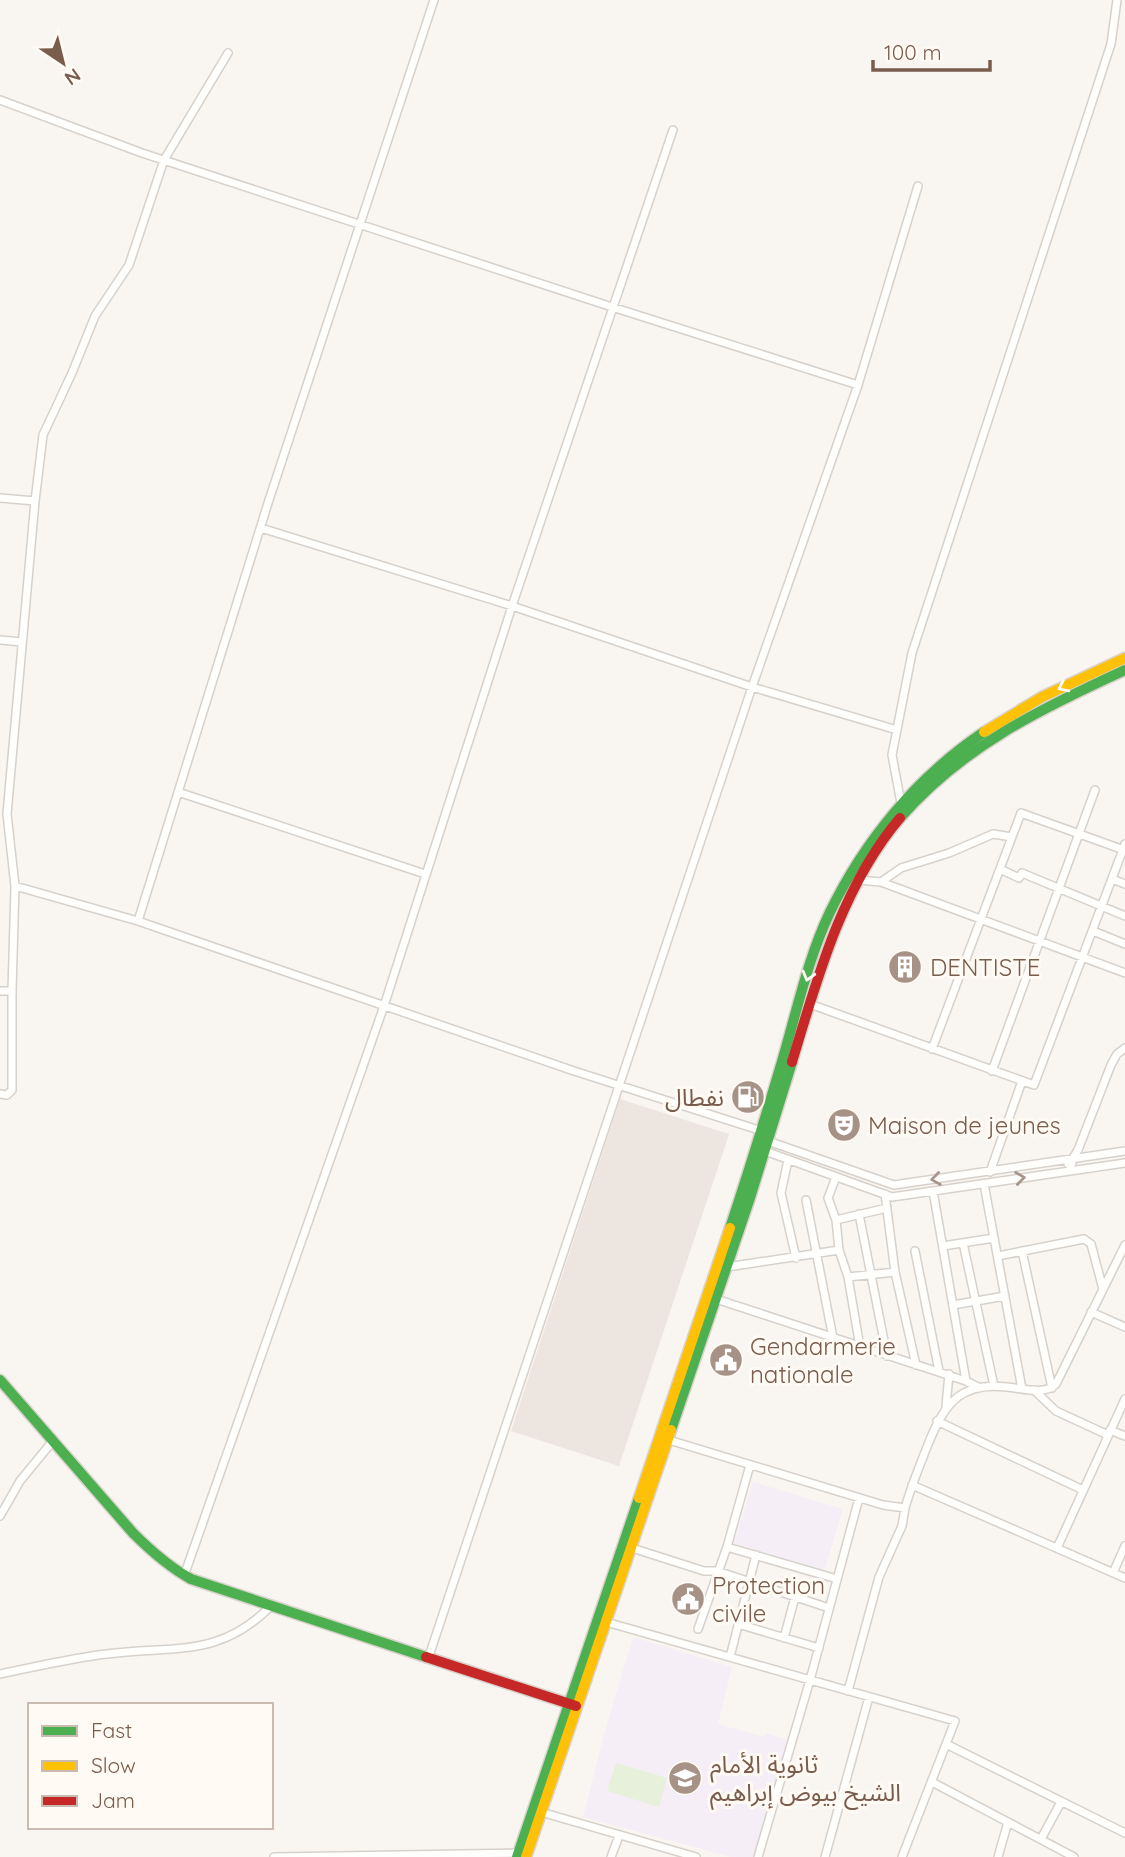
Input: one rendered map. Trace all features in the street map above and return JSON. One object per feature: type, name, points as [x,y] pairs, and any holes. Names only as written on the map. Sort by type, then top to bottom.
[{"type":"main road","points":[[520,1856],[541,1812],[573,1705],[606,1622],[669,1440],[766,1146],[828,946],[858,880],[901,803],[972,740],[1125,658]]},
{"type":"main road","points":[[520,1856],[573,1705],[762,1131],[811,964],[830,914],[859,859],[892,822],[967,755],[1044,702],[1125,670]]},
{"type":"main road","points":[[0,1380],[140,1540],[168,1567],[184,1576],[573,1705]]},
{"type":"street","points":[[138,921],[261,528],[434,0]]},
{"type":"street","points":[[901,803],[892,755],[912,653],[1111,44],[1117,0]]},
{"type":"street","points":[[0,1094],[6,1095],[12,1090],[15,886],[4,813],[43,435],[95,316],[129,265],[164,160],[228,53]]},
{"type":"street","points":[[0,100],[164,160],[858,385]]},
{"type":"street","points":[[184,1576],[384,1006],[512,606],[673,130]]},
{"type":"street","points":[[429,1656],[752,687],[858,385],[918,186]]},
{"type":"street","points":[[0,498],[35,501]]},
{"type":"street","points":[[261,528],[512,606],[752,687],[897,730]]},
{"type":"street","points":[[0,640],[22,642]]},
{"type":"street","points":[[992,1070],[1096,790]]},
{"type":"street","points":[[178,792],[425,874]]},
{"type":"street","points":[[810,1004],[932,1049],[1034,1085],[1124,848],[1079,835],[1021,813],[932,1049]]},
{"type":"street","points":[[881,882],[901,868],[948,853],[993,834],[1012,837]]},
{"type":"street","points":[[1000,869],[1020,878],[1022,873],[1125,916]]},
{"type":"street","points":[[1112,879],[1125,884]]},
{"type":"street","points":[[858,880],[881,882],[1083,958],[1124,970]]},
{"type":"street","points":[[15,886],[138,921],[619,1086],[762,1131]]},
{"type":"street","points":[[1093,931],[1125,944]]},
{"type":"street","points":[[0,991],[12,991]]},
{"type":"street","points":[[1070,1164],[1111,1065],[1117,1054],[1125,1048]]},
{"type":"street","points":[[990,1172],[1023,1081]]},
{"type":"street","points":[[766,1146],[788,1160],[892,1197],[984,1184],[1125,1151]]},
{"type":"street","points":[[766,1146],[894,1185],[1070,1164],[1125,1163]]},
{"type":"street","points":[[788,1160],[781,1193],[796,1258]]},
{"type":"street","points":[[836,1177],[828,1198],[836,1220],[839,1250],[848,1277],[860,1347]]},
{"type":"street","points":[[984,1184],[1023,1389]]},
{"type":"street","points":[[933,1191],[966,1381]]},
{"type":"street","points":[[885,1195],[895,1272],[916,1365]]},
{"type":"street","points":[[806,1199],[833,1338]]},
{"type":"street","points":[[836,1220],[887,1208]]},
{"type":"street","points":[[859,1214],[887,1356]]},
{"type":"street","points":[[943,1246],[994,1238]]},
{"type":"street","points":[[998,1256],[1088,1240],[1103,1289]]},
{"type":"street","points":[[963,1243],[994,1385]]},
{"type":"street","points":[[848,1691],[879,1577],[902,1526],[912,1485],[937,1421],[946,1406],[963,1393],[978,1387],[994,1385],[1034,1390],[1052,1388],[1125,1245]]},
{"type":"street","points":[[727,1267],[839,1250]]},
{"type":"street","points":[[915,1251],[939,1371]]},
{"type":"street","points":[[1022,1251],[1052,1388]]},
{"type":"street","points":[[848,1277],[895,1272]]},
{"type":"street","points":[[953,1305],[1005,1296]]},
{"type":"street","points":[[716,1299],[949,1374],[978,1387]]},
{"type":"street","points":[[1091,1312],[1125,1327]]},
{"type":"street","points":[[946,1406],[949,1374]]},
{"type":"street","points":[[1034,1390],[1056,1411],[1109,1433],[1125,1436]]},
{"type":"street","points":[[1057,1548],[1125,1399]]},
{"type":"street","points":[[937,1421],[1083,1490]]},
{"type":"street","points":[[669,1440],[859,1498],[905,1508]]},
{"type":"street","points":[[0,1516],[20,1481],[52,1442]]},
{"type":"street","points":[[698,1629],[727,1547],[750,1465]]},
{"type":"street","points":[[912,1485],[1125,1578]]},
{"type":"street","points":[[758,1857],[810,1680],[859,1498]]},
{"type":"street","points":[[1113,1573],[1121,1566],[1125,1546]]},
{"type":"street","points":[[727,1547],[837,1579]]},
{"type":"street","points":[[632,1548],[704,1571],[717,1571],[830,1608]]},
{"type":"street","points":[[730,1657],[755,1555]]},
{"type":"street","points":[[784,1638],[795,1597]]},
{"type":"street","points":[[0,1674],[143,1649],[203,1647],[232,1637],[255,1623],[272,1605]]},
{"type":"street","points":[[606,1622],[955,1721],[902,1857]]},
{"type":"street","points":[[738,1624],[819,1648]]},
{"type":"street","points":[[825,1857],[869,1697]]},
{"type":"street","points":[[946,1744],[1125,1833]]},
{"type":"street","points":[[932,1782],[1074,1857]]},
{"type":"street","points":[[1041,1839],[1061,1802]]},
{"type":"street","points":[[541,1812],[679,1855],[696,1857]]},
{"type":"street","points":[[998,1857],[1008,1822]]},
{"type":"street","points":[[611,1857],[619,1836]]},
{"type":"street","points":[[274,1857],[520,1856]]},
{"type":"shaded area","points":[[620,1099],[729,1134],[619,1466],[511,1431]]},
{"type":"shaded area","points":[[753,1482],[843,1509],[824,1571],[734,1543]]},
{"type":"shaded area","name":"ثانوية الأمام الشيخ بيوض إبراهيم","points":[[633,1637],[732,1667],[718,1724],[764,1737],[766,1733],[787,1740],[757,1857],[731,1857],[583,1817]]},
{"type":"green space","points":[[616,1763],[667,1778],[659,1807],[607,1791]]},
{"type":"traffic: fast","points":[[900,818],[924,793],[976,750],[1033,715],[1125,670]]},
{"type":"traffic: fast","points":[[730,1228],[769,1106],[808,968],[830,912],[859,860],[895,812],[937,769],[984,732]]},
{"type":"traffic: fast","points":[[671,1430],[749,1201],[792,1062]]},
{"type":"traffic: fast","points":[[0,1380],[133,1533],[160,1558],[183,1574],[191,1579],[426,1657]]},
{"type":"traffic: fast","points":[[517,1857],[639,1498]]},
{"type":"traffic: slow","points":[[984,732],[1042,697],[1125,658]]},
{"type":"traffic: slow","points":[[639,1498],[730,1228]]},
{"type":"traffic: slow","points":[[526,1857],[671,1430]]},
{"type":"traffic: jam","points":[[792,1062],[822,966],[847,903],[862,873],[900,818]]},
{"type":"traffic: jam","points":[[426,1657],[576,1706]]},
{"type":"place","name":"DENTISTE","points":[[905,967]]},
{"type":"place","name":"نفطال","points":[[748,1097]]},
{"type":"place","name":"Maison de jeunes","points":[[844,1125]]},
{"type":"place","name":"Gendarmerie nationale","points":[[726,1360]]},
{"type":"place","name":"Protection civile","points":[[688,1599]]},
{"type":"place","name":"ثانوية الأمام الشيخ بيوض إبراهيم","points":[[685,1778]]}]
